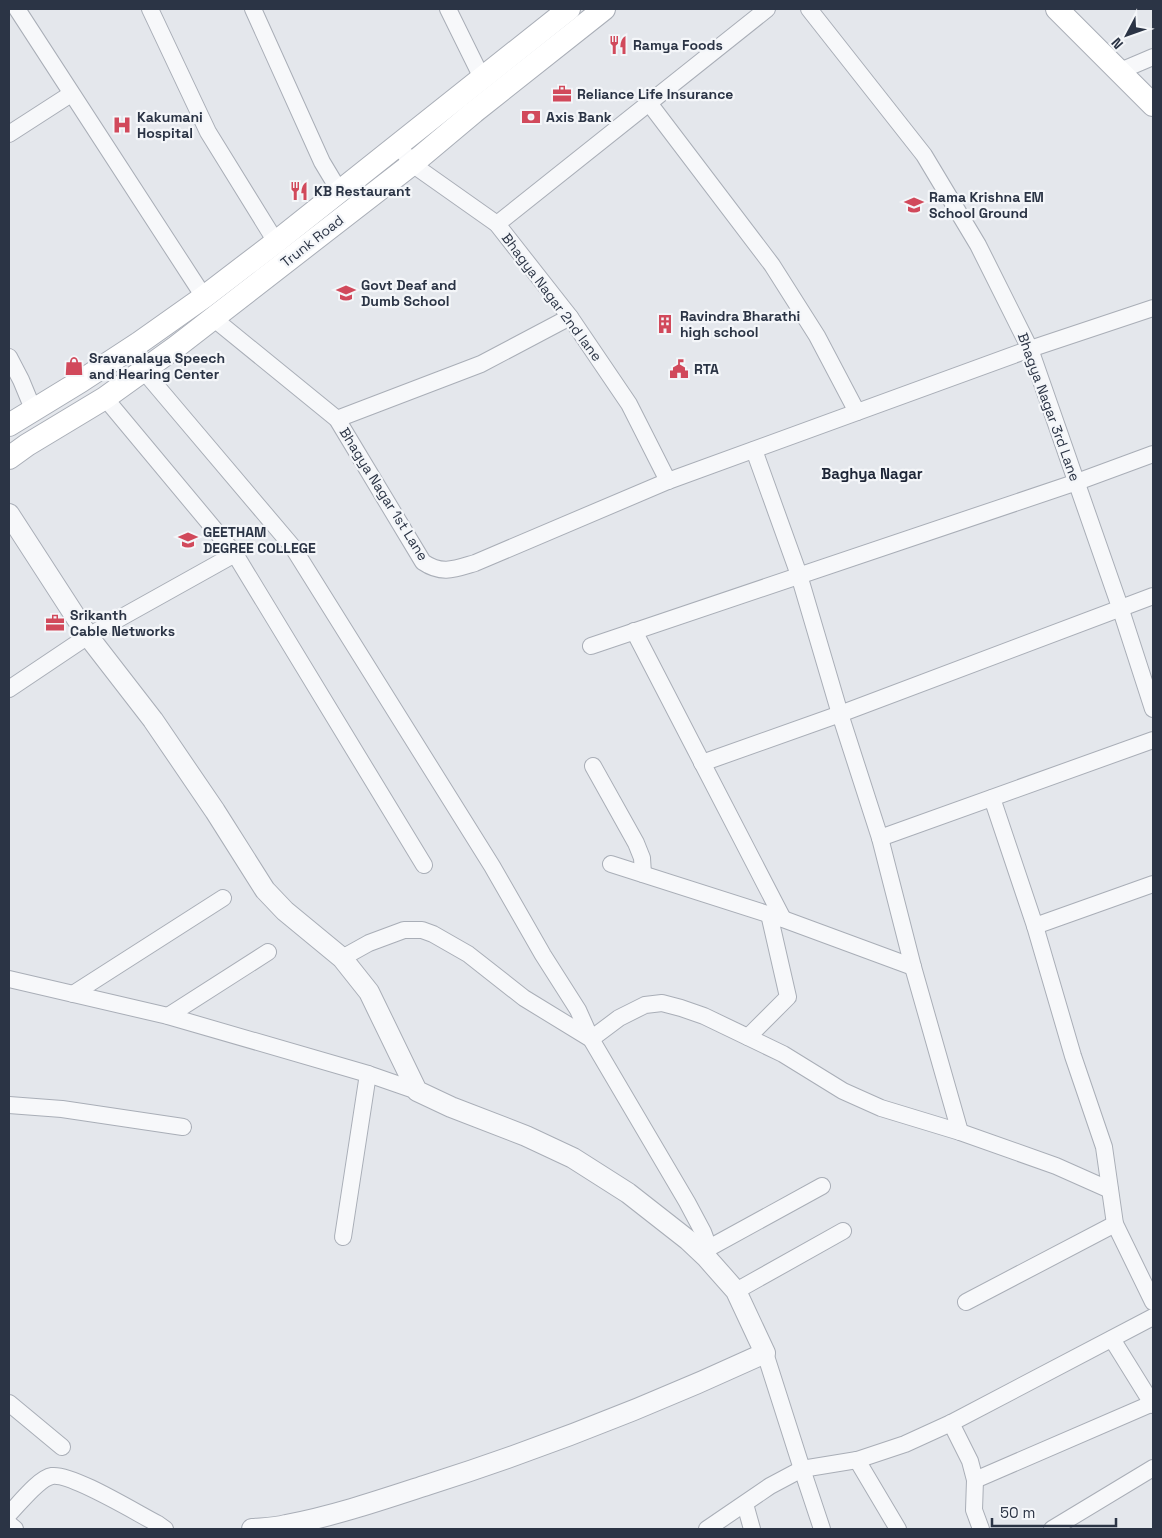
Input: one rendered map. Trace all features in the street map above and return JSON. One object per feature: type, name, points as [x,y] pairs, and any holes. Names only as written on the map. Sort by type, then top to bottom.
[{"type":"main road","points":[[9,425],[81,381],[204,297],[340,192],[570,9]]},
{"type":"main road","name":"Trunk Road","points":[[9,458],[105,398],[213,318],[412,164],[474,112],[604,9]]},
{"type":"main road","points":[[1057,9],[1153,105]]},
{"type":"street","points":[[17,9],[204,297]]},
{"type":"street","points":[[150,9],[208,132],[276,242]]},
{"type":"street","points":[[252,9],[322,162],[340,192]]},
{"type":"street","points":[[448,9],[482,78]]},
{"type":"street","points":[[497,224],[767,9]]},
{"type":"street","name":"Bhagya Nagar 3rd Lane","points":[[809,9],[924,155],[978,245],[1030,349],[1120,607],[1153,709]]},
{"type":"street","points":[[1120,71],[1153,57]]},
{"type":"street","points":[[9,134],[71,94]]},
{"type":"street","points":[[649,103],[772,265],[817,336],[857,412]]},
{"type":"street","name":"Bhagya Nagar 2nd lane","points":[[398,144],[412,164],[497,224],[570,317],[629,404],[668,481]]},
{"type":"street","points":[[668,481],[1030,349],[1153,308]]},
{"type":"street","points":[[337,419],[481,364],[570,317]]},
{"type":"street","name":"Bhagya Nagar 1st Lane","points":[[213,318],[337,419],[423,562],[432,568],[441,570],[453,569],[475,563],[668,481]]},
{"type":"street","points":[[9,357],[33,409]]},
{"type":"street","points":[[143,370],[292,546],[492,866],[542,955],[578,1010],[591,1039],[687,1202],[702,1232],[707,1252]]},
{"type":"street","points":[[105,398],[235,554],[424,865]]},
{"type":"street","points":[[754,450],[800,575],[840,714],[880,838],[913,966],[960,1132]]},
{"type":"street","points":[[591,646],[1077,482],[1153,454]]},
{"type":"street","points":[[9,514],[88,636],[153,720],[215,811],[265,890],[285,911],[342,958],[369,992],[417,1091]]},
{"type":"street","points":[[9,689],[88,636],[235,554]]},
{"type":"street","points":[[702,763],[840,714],[1153,596]]},
{"type":"street","points":[[634,631],[702,763],[776,917],[788,997],[748,1037]]},
{"type":"street","points":[[880,838],[1153,740]]},
{"type":"street","points":[[593,766],[636,843],[642,858],[643,874]]},
{"type":"street","points":[[992,798],[1035,926],[1073,1056],[1104,1147],[1115,1224],[1153,1302]]},
{"type":"street","points":[[611,864],[776,917],[913,966]]},
{"type":"street","points":[[1035,926],[1153,884]]},
{"type":"street","points":[[73,994],[223,898]]},
{"type":"street","points":[[342,958],[369,943],[404,930],[422,930],[433,934],[468,954],[524,998],[591,1039]]},
{"type":"street","points":[[168,1016],[268,952]]},
{"type":"street","points":[[9,979],[168,1016],[368,1074],[417,1091],[451,1107],[526,1136],[573,1158],[628,1193],[688,1240],[707,1252],[736,1291],[765,1353],[822,1529]]},
{"type":"street","points":[[591,1039],[619,1018],[645,1005],[662,1003],[704,1016],[748,1037],[783,1054],[843,1091],[881,1108],[960,1132],[1056,1166],[1110,1190]]},
{"type":"street","points":[[343,1237],[368,1074]]},
{"type":"street","points":[[9,1105],[62,1109],[183,1127]]},
{"type":"street","points":[[707,1252],[822,1186]]},
{"type":"street","points":[[966,1302],[1115,1224]]},
{"type":"street","points":[[736,1291],[843,1231]]},
{"type":"street","points":[[707,1529],[770,1486],[802,1469],[858,1460],[905,1444],[951,1424],[1153,1317]]},
{"type":"street","points":[[975,1480],[1153,1404],[1112,1339]]},
{"type":"street","points":[[252,1529],[285,1526],[399,1494],[494,1464],[645,1406],[765,1353]]},
{"type":"street","points":[[9,1403],[62,1447]]},
{"type":"street","points":[[951,1424],[970,1461],[975,1480],[974,1510],[981,1529]]},
{"type":"street","points":[[858,1460],[898,1529]]},
{"type":"street","points":[[1052,1529],[1153,1468]]},
{"type":"street","points":[[9,1514],[40,1482],[52,1476],[64,1476],[82,1483],[164,1529]]},
{"type":"street","points":[[745,1504],[752,1529]]},
{"type":"street","points":[[9,1524],[15,1529]]},
{"type":"place","name":"Ramya Foods","points":[[618,45]]},
{"type":"place","name":"Reliance Life Insurance","points":[[562,94]]},
{"type":"place","name":"Axis Bank","points":[[531,117]]},
{"type":"place","name":"Kakumani Hospital","points":[[122,125]]},
{"type":"place","name":"KB Restaurant","points":[[299,191]]},
{"type":"place","name":"Rama Krishna EM School Ground","points":[[914,205]]},
{"type":"place","name":"Govt Deaf and Dumb School","points":[[346,293]]},
{"type":"place","name":"Ravindra Bharathi high school","points":[[665,324]]},
{"type":"place","name":"Sravanalaya Speech and Hearing Center","points":[[74,366]]},
{"type":"place","name":"RTA","points":[[679,369]]},
{"type":"place","name":"GEETHAM DEGREE COLLEGE","points":[[188,540]]},
{"type":"place","name":"Srikanth Cable Networks","points":[[55,623]]},
{"type":"district","name":"Baghya Nagar","points":[[872,473]]}]
